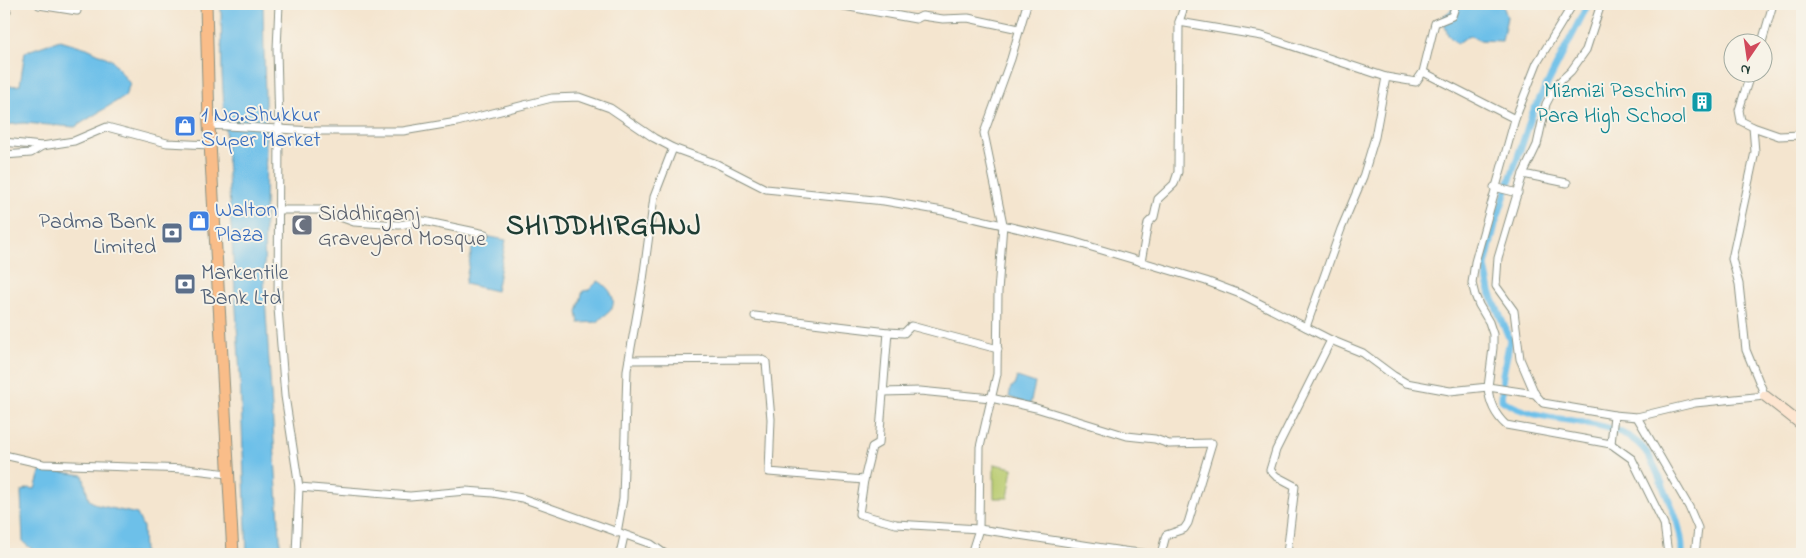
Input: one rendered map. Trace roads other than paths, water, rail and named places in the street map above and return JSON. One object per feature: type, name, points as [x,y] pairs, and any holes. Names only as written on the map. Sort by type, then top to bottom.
[{"type":"main road","points":[[206,4],[209,125],[233,554]]},
{"type":"street","points":[[279,4],[277,49],[280,128],[278,210],[279,336],[285,396],[299,487],[296,554]]},
{"type":"street","points":[[833,4],[843,4],[916,19],[922,16],[943,19],[968,18],[1019,29]]},
{"type":"street","points":[[971,554],[978,529],[980,447],[990,398],[998,374],[999,266],[1003,224],[984,133],[1011,59],[1027,4]]},
{"type":"street","points":[[1141,262],[1148,223],[1154,217],[1158,199],[1174,184],[1178,172],[1179,22],[1185,4]]},
{"type":"street","points":[[1179,22],[1262,36],[1386,77],[1416,82],[1423,72],[1435,23],[1452,16],[1456,4]]},
{"type":"street","points":[[1573,4],[1537,64],[1515,119],[1473,271],[1475,294],[1493,334],[1494,348],[1488,396],[1498,418],[1506,424],[1612,442],[1632,459],[1664,524],[1668,554]]},
{"type":"street","points":[[1532,393],[1520,359],[1514,311],[1496,286],[1498,258],[1516,193],[1537,146],[1546,104],[1556,85],[1571,71],[1586,50],[1601,4]]},
{"type":"street","points":[[1765,32],[1773,4]]},
{"type":"street","points":[[39,5],[61,5],[77,11]]},
{"type":"street","points":[[1423,72],[1515,119]]},
{"type":"street","points":[[1306,327],[1341,229],[1363,177],[1375,137],[1386,77]]},
{"type":"street","points":[[1748,82],[1739,110],[1741,121],[1779,136],[1802,136]]},
{"type":"street","points":[[209,125],[377,132],[403,131],[457,122],[567,96],[592,100],[610,108],[654,138],[673,148],[717,164],[775,192],[884,201],[943,211],[1003,224],[1206,281],[1243,295],[1331,340],[1363,352],[1394,376],[1406,382],[1450,391],[1489,386],[1532,393],[1544,403],[1614,417],[1637,417],[1695,404],[1765,396]]},
{"type":"street","points":[[4,142],[42,146],[74,141],[107,127],[167,143],[210,145]]},
{"type":"street","points":[[1753,127],[1755,152],[1732,259],[1739,284],[1746,350],[1765,396],[1802,425]]},
{"type":"street","points":[[4,155],[31,153],[42,146]]},
{"type":"street","points":[[620,554],[624,435],[629,360],[643,280],[654,197],[673,148]]},
{"type":"street","points":[[1523,174],[1567,183]]},
{"type":"street","points":[[1496,188],[1516,193]]},
{"type":"street","points":[[278,210],[320,210],[354,222],[399,225],[423,221],[485,234]]},
{"type":"street","points":[[755,316],[888,332],[904,333],[911,326],[998,348]]},
{"type":"street","points":[[888,332],[879,443],[872,447],[864,480],[859,514],[896,524],[978,529],[1123,553],[1150,554]]},
{"type":"street","points":[[1286,554],[1295,486],[1276,476],[1270,470],[1276,450],[1331,340]]},
{"type":"street","points":[[629,360],[760,359],[766,362],[770,419],[769,472],[864,480]]},
{"type":"street","points":[[883,392],[920,391],[990,398],[1036,408],[1127,436],[1155,439],[1169,444],[1212,443],[1188,522],[1184,529],[1166,535],[1161,554]]},
{"type":"street","points":[[1612,442],[1614,417]]},
{"type":"street","points":[[1637,417],[1698,528],[1694,554]]},
{"type":"street","points":[[4,455],[43,464],[187,469],[228,474]]},
{"type":"street","points":[[299,487],[402,495],[466,491],[522,498],[651,544],[665,554]]},
{"type":"water","points":[[221,4],[263,4],[266,148],[264,281],[281,554],[247,554],[240,375],[222,74]]},
{"type":"water","points":[[1454,4],[1503,5],[1507,17],[1502,41],[1478,40],[1469,35],[1457,44],[1448,35],[1442,17],[1450,11]]},
{"type":"water","points":[[60,40],[87,48],[112,60],[130,84],[125,96],[75,127],[24,123],[4,125],[4,87],[20,85],[25,52]]},
{"type":"water","points":[[475,234],[506,240],[496,291],[465,284]]},
{"type":"water","points":[[598,281],[609,290],[613,298],[612,307],[598,322],[579,323],[577,312],[583,291],[589,290]]},
{"type":"water","points":[[1017,377],[1035,383],[1030,405],[1009,397],[1011,387],[1014,386]]},
{"type":"water","points":[[41,469],[83,475],[89,500],[97,505],[137,514],[143,527],[144,554],[38,554],[23,542],[21,492],[28,488],[35,489]]},
{"type":"waterway","points":[[1588,4],[1533,112],[1495,224],[1485,266],[1490,292],[1510,340],[1503,374],[1502,400],[1518,409],[1614,430],[1630,437],[1643,448],[1655,467],[1674,513],[1681,537],[1682,554]]},
{"type":"place","name":"Mizmizi Paschim Para High School","points":[[1702,102]]},
{"type":"place","name":"1 No.Shukkur Super Market","points":[[185,126]]},
{"type":"place","name":"Walton Plaza","points":[[199,221]]},
{"type":"place","name":"Siddhirganj Graveyard Mosque","points":[[302,225]]},
{"type":"place","name":"Padma Bank Limited","points":[[172,233]]},
{"type":"place","name":"Markentile Bank Ltd","points":[[185,284]]},
{"type":"district","name":"SHIDDHIRGANJ","points":[[604,224]]}]
